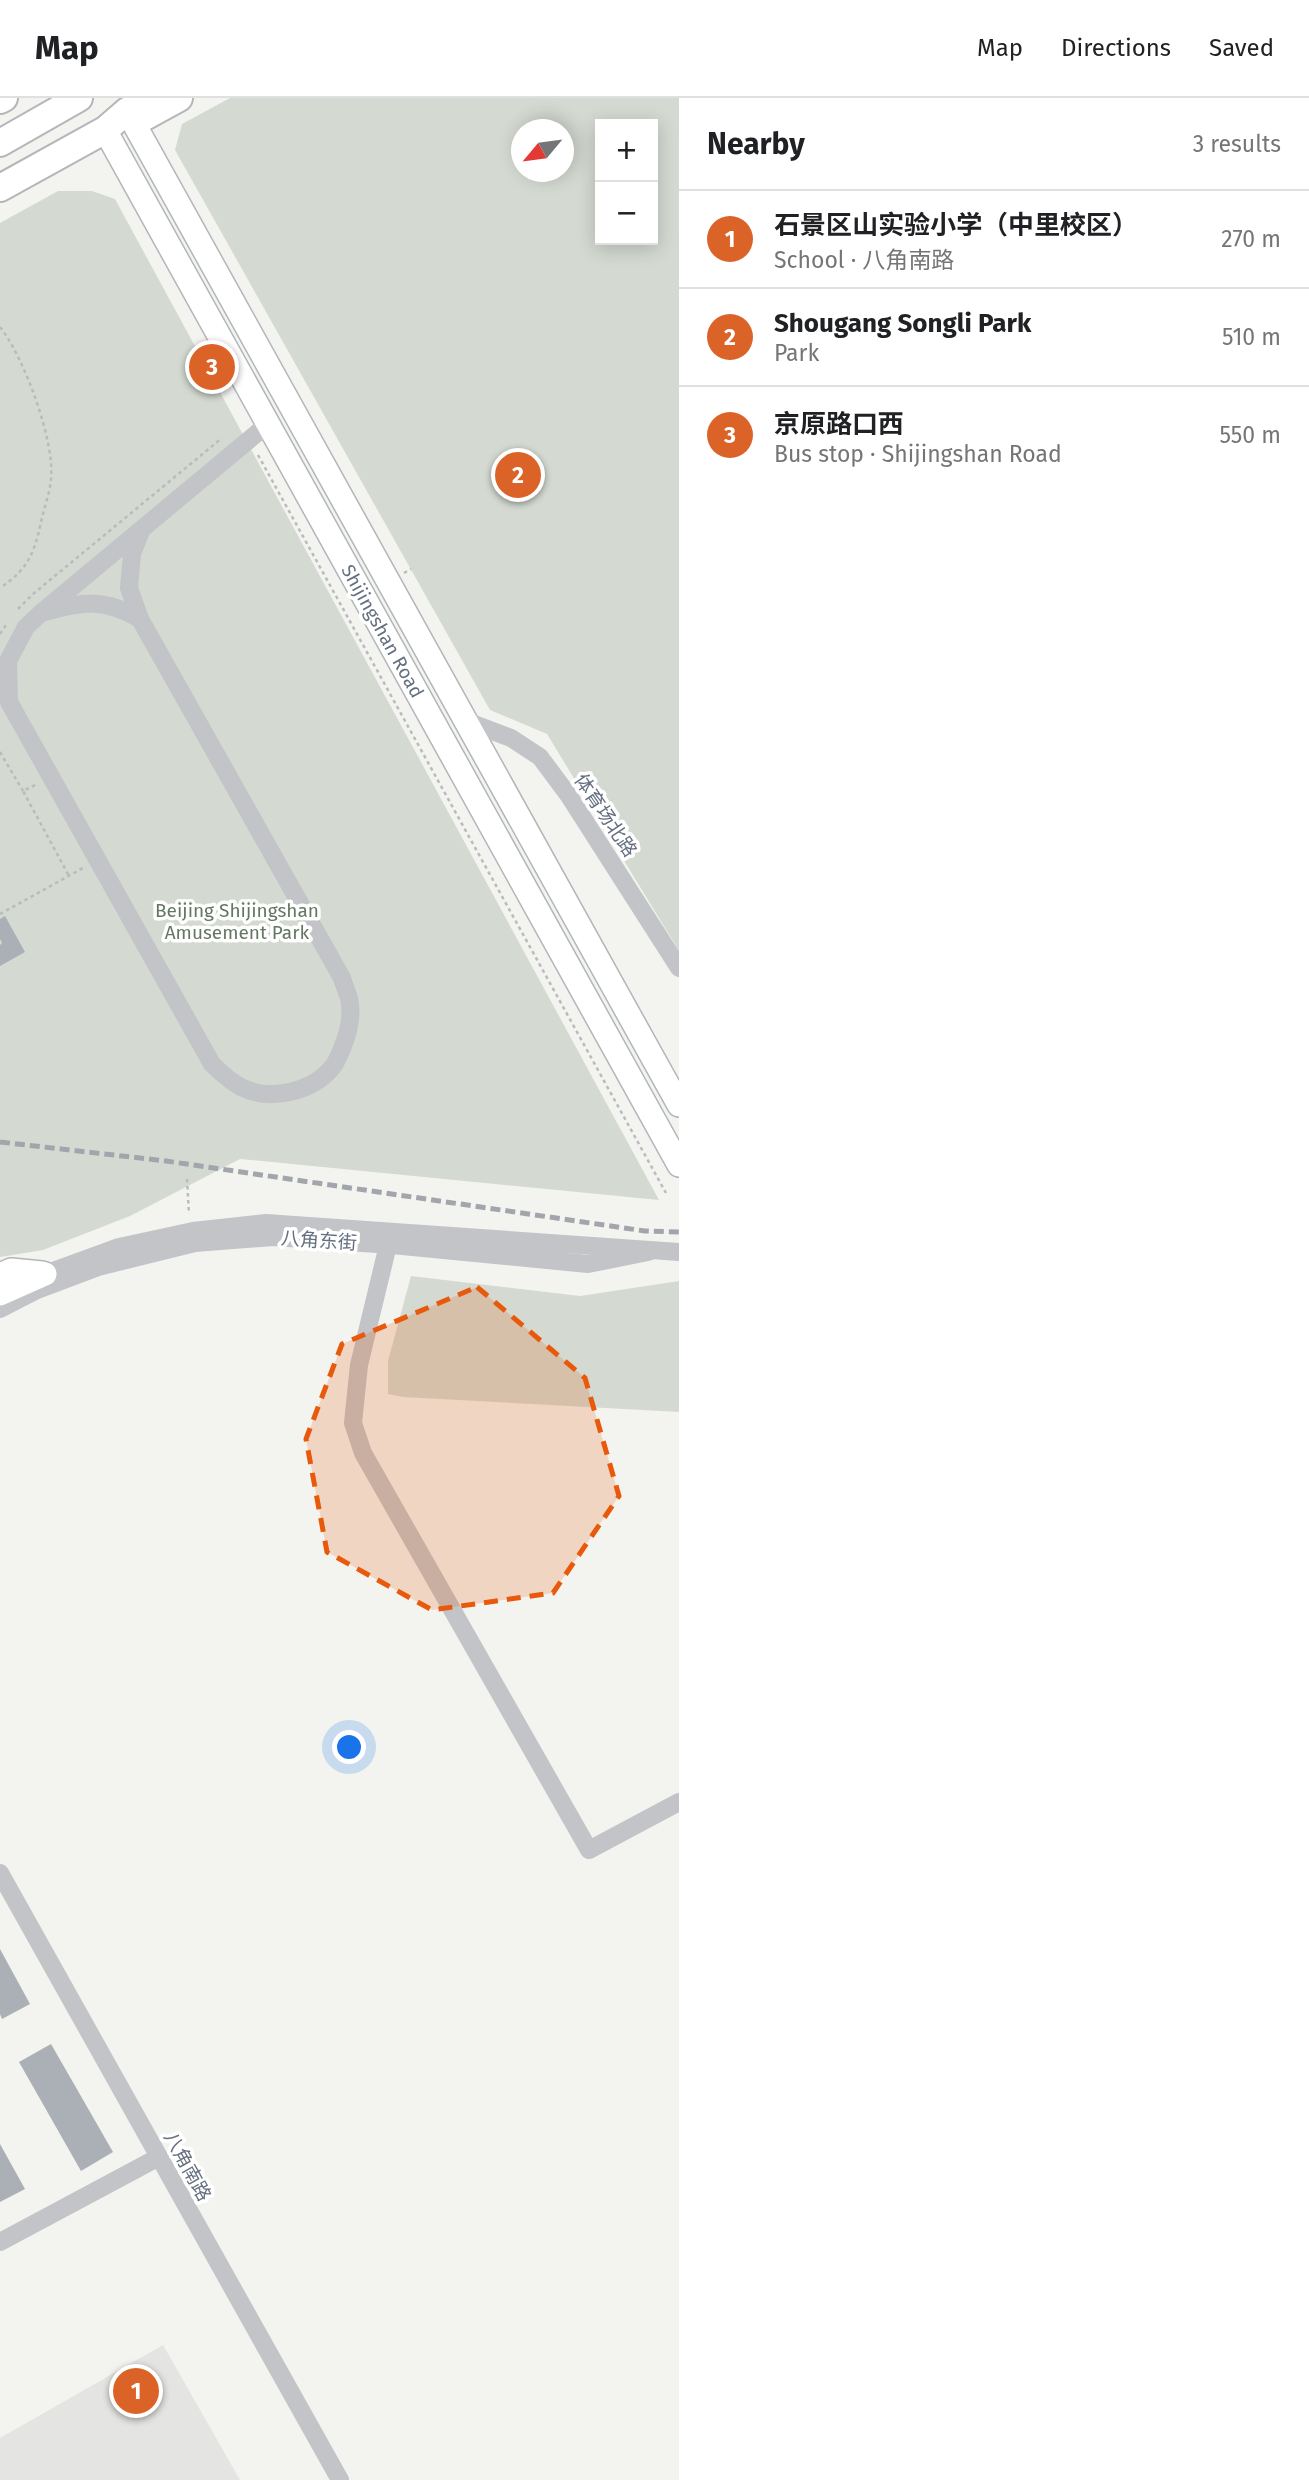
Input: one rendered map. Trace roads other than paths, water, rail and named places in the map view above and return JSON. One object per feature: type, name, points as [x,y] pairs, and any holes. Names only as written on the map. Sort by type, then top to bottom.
[{"type":"highway","points":[[0,143],[79,98]]},
{"type":"highway","name":"Shijingshan Road","points":[[87,98],[105,130]]},
{"type":"highway","points":[[0,188],[105,130],[132,107],[179,98]]},
{"type":"main road","name":"Shijingshan Road","points":[[132,107],[466,721],[679,1105]]},
{"type":"main road","name":"Shijingshan Road","points":[[105,130],[679,1165]]},
{"type":"main road","points":[[0,1275],[11,1270],[46,1274]]},
{"type":"main road","name":"八角东街","points":[[0,1294],[46,1274]]},
{"type":"street","points":[[141,529],[132,554],[130,588],[140,619],[342,978],[349,998],[351,1018],[347,1037],[334,1065],[317,1081],[292,1092],[268,1095],[244,1088],[225,1077],[212,1064],[9,702],[8,680],[8,661],[26,627],[41,612],[141,529],[268,424]]},
{"type":"street","points":[[41,612],[75,604],[98,603],[121,607],[140,619]]},
{"type":"street","name":"体育场北路","points":[[466,721],[512,738],[540,757],[569,796],[679,968]]},
{"type":"street","name":"八角东街","points":[[46,1274],[119,1247],[193,1231],[266,1223],[648,1252],[679,1252]]},
{"type":"street","name":"八角东街","points":[[0,1309],[37,1290],[98,1267],[195,1243],[273,1237],[588,1264],[648,1252]]},
{"type":"street","points":[[388,1245],[359,1364],[353,1423],[363,1453],[589,1850],[679,1802]]},
{"type":"street","name":"八角南路","points":[[0,1873],[340,2480]]},
{"type":"street","points":[[0,2242],[159,2157]]},
{"type":"railway","points":[[0,1142],[166,1161],[645,1231],[679,1232]]},
{"type":"place","name":"京原路口西","points":[[212,367]]},
{"type":"place","name":"Shougang Songli Park","points":[[518,475]]},
{"type":"place","name":"石景区山实验小学（中里校区）","points":[[136,2391]]},
{"type":"park label","name":"Beijing Shijingshan Amusement Park","points":[[237,921]]}]
